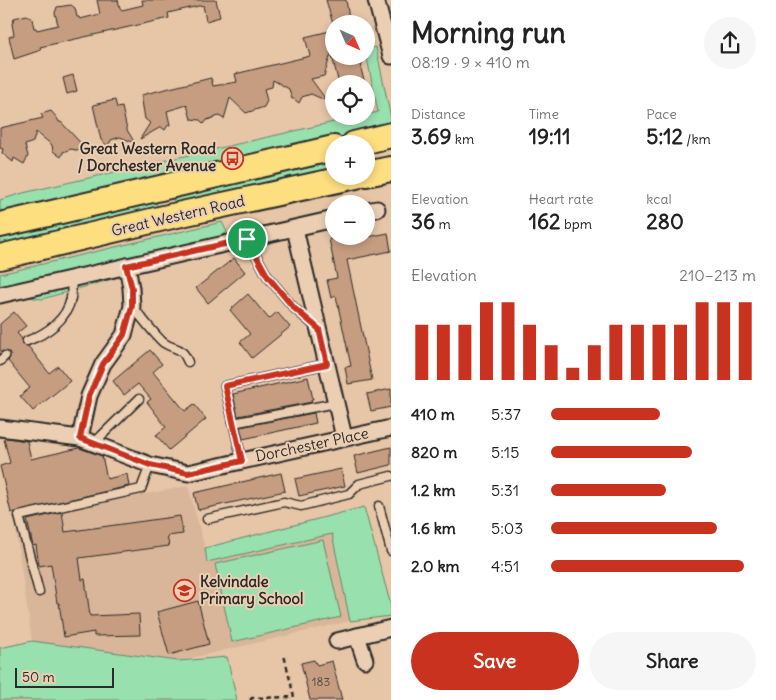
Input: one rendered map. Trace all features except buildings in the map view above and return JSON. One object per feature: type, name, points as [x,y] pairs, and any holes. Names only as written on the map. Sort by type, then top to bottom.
[{"type":"main road","points":[[375,139],[391,135]]},
{"type":"main road","name":"Great Western Road","points":[[0,225],[325,150]]},
{"type":"main road","points":[[375,172],[391,168]]},
{"type":"main road","name":"Great Western Road","points":[[0,257],[168,217],[325,183]]},
{"type":"main road","points":[[161,188],[168,217]]},
{"type":"street","points":[[376,0],[391,56]]},
{"type":"street","points":[[0,295],[325,221]]},
{"type":"street","points":[[295,229],[344,437]]},
{"type":"street","points":[[87,441],[89,396],[103,364],[124,335],[132,306],[132,288],[126,266]]},
{"type":"street","name":"Dorchester Place","points":[[0,428],[87,441],[150,465],[188,473],[391,428]]},
{"type":"street","points":[[337,641],[391,628]]},
{"type":"street","points":[[357,636],[365,660]]},
{"type":"lane","points":[[247,239],[268,277],[294,308],[319,329]]},
{"type":"lane","points":[[27,341],[42,335],[61,320],[68,309],[71,298],[72,278]]},
{"type":"lane","points":[[132,306],[164,343],[184,353],[188,362]]},
{"type":"lane","points":[[242,461],[225,386],[327,364]]},
{"type":"lane","points":[[87,441],[139,399]]},
{"type":"lane","points":[[233,423],[336,403]]},
{"type":"lane","points":[[39,592],[19,516],[141,489],[150,465]]},
{"type":"lane","points":[[207,519],[284,502],[301,506],[349,494],[359,484],[391,476]]},
{"type":"lane","points":[[379,506],[391,551]]},
{"type":"path","points":[[250,700],[252,698],[294,697],[284,654]]},
{"type":"shaded area","name":"Kelvindale Primary School","points":[[188,486],[207,562],[332,534],[350,621],[178,661],[32,641],[14,519]]},
{"type":"green space","points":[[375,47],[391,126],[351,135],[325,135],[325,141],[0,213],[0,200],[23,193],[325,124],[375,125],[375,113],[378,112],[375,97],[375,75],[370,75],[368,65],[375,65]]},
{"type":"green space","points":[[325,165],[325,175],[175,205],[172,195],[247,175]]},
{"type":"green space","points":[[155,199],[158,210],[0,249],[0,232]]},
{"type":"green space","points":[[222,222],[227,232],[197,255],[42,299],[0,293],[0,274]]},
{"type":"green space","points":[[364,507],[391,606],[391,616],[350,621],[332,534],[207,562],[205,548]]},
{"type":"green space","points":[[323,540],[341,617],[232,642],[215,564]]},
{"type":"green space","points":[[32,641],[178,661],[227,657],[237,700],[0,700],[0,648]]},
{"type":"place","name":"Great Western Road / Dorchester Avenue","points":[[232,158]]},
{"type":"place","name":"Kelvindale Primary School","points":[[184,591]]},
{"type":"route","points":[[247,239],[268,277],[294,308],[319,329],[327,364],[225,386],[242,461],[188,473],[150,465],[80,438],[89,396],[103,364],[124,335],[132,306],[132,288],[126,266],[247,239]]}]
